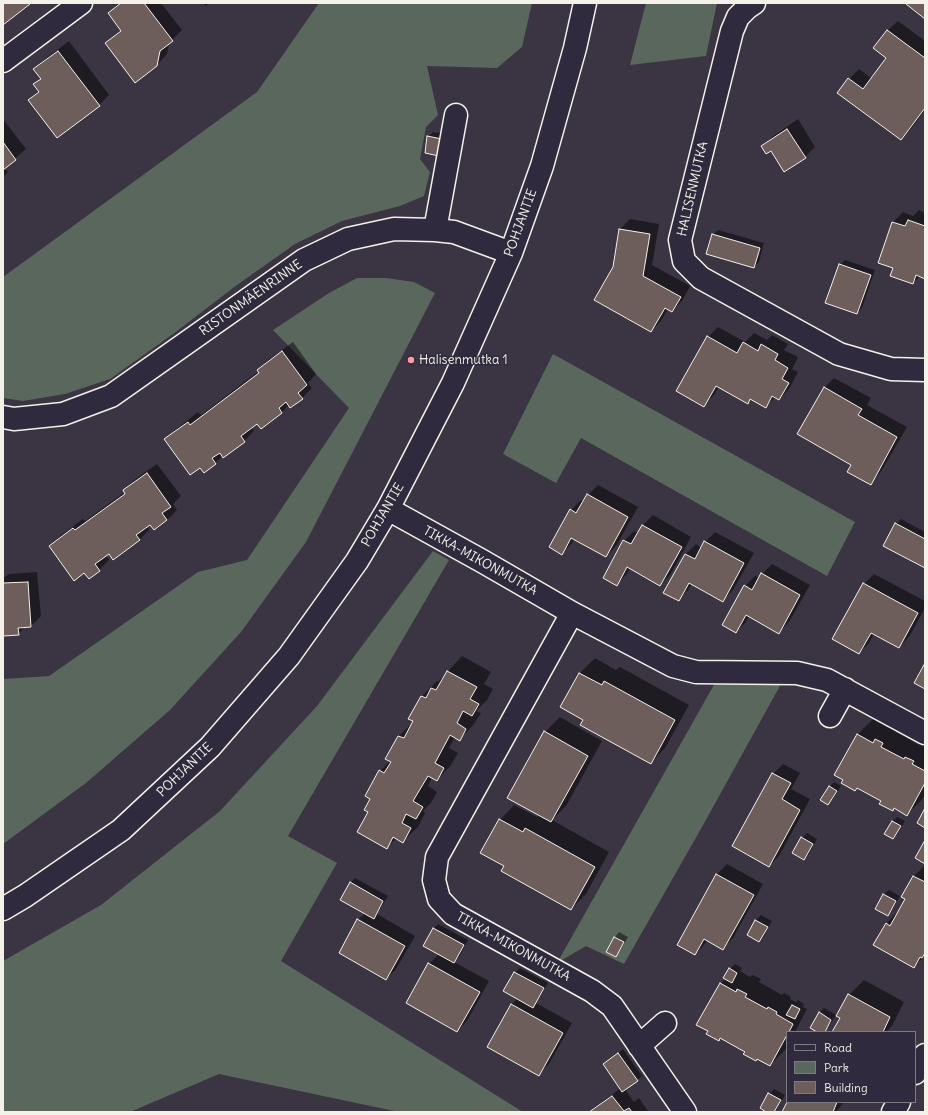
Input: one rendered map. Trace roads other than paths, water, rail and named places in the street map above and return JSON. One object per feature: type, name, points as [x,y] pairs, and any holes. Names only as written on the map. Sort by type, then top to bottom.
[{"type":"street","points":[[3,61],[81,3]]},
{"type":"street","name":"POHJANTIE","points":[[3,908],[25,896],[120,830],[210,747],[289,656],[357,561],[388,509],[453,383],[511,253],[542,166],[575,48],[585,3]]},
{"type":"street","name":"HALISENMUTKA","points":[[754,3],[748,6],[738,17],[732,31],[680,240],[684,261],[701,278],[839,354],[891,369],[925,370]]},
{"type":"street","points":[[435,230],[456,115]]},
{"type":"street","name":"RISTONMÄENRINNE","points":[[3,417],[14,418],[63,414],[111,396],[304,260],[348,239],[394,229],[435,230],[454,232],[511,253]]},
{"type":"street","name":"TIKKA-MIKONMUTKA","points":[[388,509],[572,613],[673,666],[696,672],[798,674],[827,680],[925,733]]},
{"type":"street","name":"TIKKA-MIKONMUTKA","points":[[572,613],[436,857],[434,880],[439,899],[453,914],[592,991],[612,1006],[685,1112]]},
{"type":"street","points":[[830,716],[845,690]]},
{"type":"street","points":[[639,1046],[665,1023]]},
{"type":"street","points":[[916,1071],[925,1055]]},
{"type":"street","points":[[893,1112],[898,1103]]},
{"type":"place","name":"Halisenmutka 1","points":[[411,360]]}]
